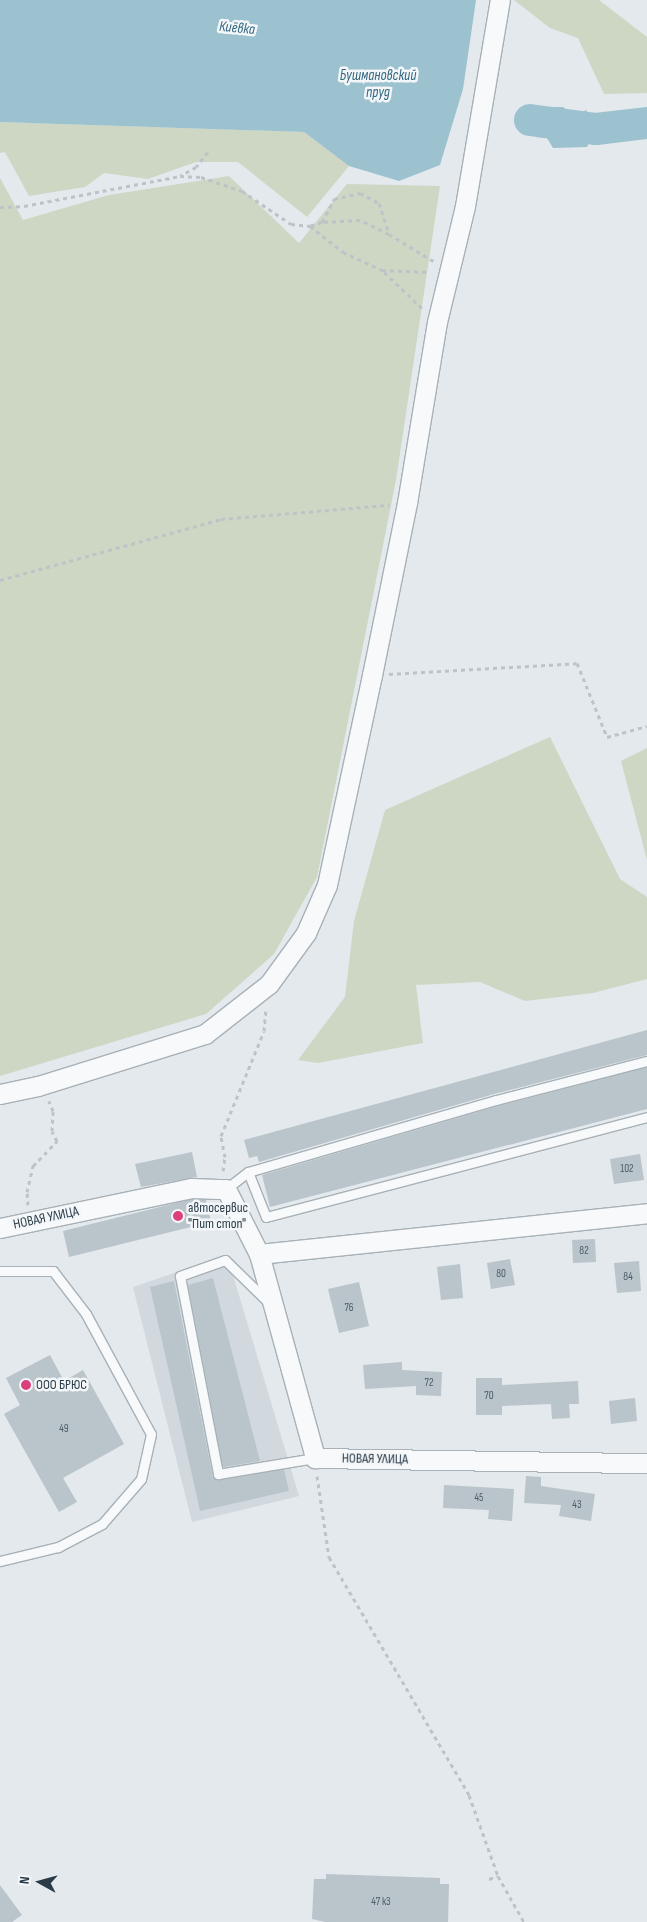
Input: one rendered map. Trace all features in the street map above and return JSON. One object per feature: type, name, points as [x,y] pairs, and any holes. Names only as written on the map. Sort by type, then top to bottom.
[{"type":"street","points":[[0,1094],[38,1086],[205,1034],[268,984],[306,933],[327,886],[372,675],[407,504],[437,322],[450,272],[500,0]]},
{"type":"street","name":"НОВАЯ УЛИЦА","points":[[0,1228],[29,1220],[191,1188],[226,1189]]},
{"type":"street","points":[[226,1189],[259,1254],[271,1304],[315,1458]]},
{"type":"street","points":[[259,1254],[647,1213]]},
{"type":"street","name":"НОВАЯ УЛИЦА","points":[[315,1458],[647,1463]]},
{"type":"lane","points":[[226,1189],[248,1172],[496,1100],[647,1061]]},
{"type":"lane","points":[[248,1172],[266,1218],[647,1117]]},
{"type":"lane","points":[[271,1304],[225,1260],[180,1276],[218,1474],[315,1458]]},
{"type":"lane","points":[[0,1271],[53,1270],[86,1314],[150,1434],[141,1478],[102,1524],[58,1547],[0,1561]]},
{"type":"path","points":[[180,176],[196,168],[208,152]]},
{"type":"path","points":[[0,207],[24,206],[180,176],[201,177],[242,191],[291,224],[310,226],[322,222],[360,220],[389,234],[450,272]]},
{"type":"path","points":[[322,222],[334,199],[360,193],[379,203],[389,234]]},
{"type":"path","points":[[310,226],[343,252],[382,270],[437,322]]},
{"type":"path","points":[[382,270],[450,272]]},
{"type":"path","points":[[0,580],[221,519],[407,504]]},
{"type":"path","points":[[372,675],[577,663],[607,737],[647,726]]},
{"type":"path","points":[[226,1189],[222,1136],[264,1032],[268,984]]},
{"type":"path","points":[[29,1220],[27,1192],[33,1166],[57,1141],[52,1131],[53,1111],[47,1095],[38,1086]]},
{"type":"path","points":[[315,1458],[328,1557],[468,1795],[498,1876],[524,1922]]},
{"type":"path","points":[[489,1879],[498,1876]]},
{"type":"shaded area","points":[[227,1255],[299,1496],[192,1522],[133,1287]]},
{"type":"green space","points":[[514,0],[599,0],[647,37],[647,93],[604,94],[578,38],[550,28]]},
{"type":"green space","points":[[0,122],[304,132],[349,166],[307,217],[238,162],[196,162],[148,179],[104,173],[85,187],[29,196],[5,152],[0,153]]},
{"type":"green space","points":[[229,176],[299,243],[347,184],[440,186],[396,480],[317,877],[274,954],[206,1014],[0,1076],[0,178],[23,220],[109,195]]},
{"type":"green space","points":[[550,737],[620,879],[647,897],[647,979],[593,993],[525,1001],[480,982],[416,985],[423,1043],[318,1063],[298,1060],[345,997],[354,921],[385,810]]},
{"type":"green space","points":[[647,748],[647,860],[621,761]]},
{"type":"water","name":"Бушмановский пруд","points":[[0,0],[476,0],[463,89],[440,165],[399,181],[349,166],[304,132],[0,122]]},
{"type":"water","points":[[544,107],[563,107],[576,116],[586,110],[596,129],[587,147],[553,148],[547,138],[536,137],[530,120]]},
{"type":"building","points":[[647,1030],[647,1055],[494,1094],[259,1162],[257,1156],[249,1158],[244,1140]]},
{"type":"building","points":[[647,1067],[647,1109],[270,1207],[262,1175],[498,1106]]},
{"type":"building","points":[[192,1152],[197,1177],[141,1187],[135,1164]]},
{"type":"building","points":[[640,1154],[644,1180],[614,1184],[610,1159]]},
{"type":"building","points":[[192,1199],[206,1200],[211,1222],[69,1257],[63,1231]]},
{"type":"building","points":[[595,1239],[596,1262],[573,1263],[572,1240]]},
{"type":"building","points":[[510,1259],[515,1285],[491,1289],[487,1263]]},
{"type":"building","points":[[639,1261],[641,1291],[617,1293],[614,1263]]},
{"type":"building","points":[[460,1264],[463,1298],[441,1300],[437,1267]]},
{"type":"building","points":[[213,1278],[260,1461],[223,1467],[188,1285]]},
{"type":"building","points":[[174,1281],[213,1478],[219,1480],[284,1469],[289,1491],[200,1511],[150,1287]]},
{"type":"building","points":[[359,1282],[369,1326],[339,1333],[328,1289]]},
{"type":"building","points":[[50,1355],[64,1381],[83,1370],[124,1444],[63,1478],[77,1502],[59,1512],[4,1414],[20,1405],[6,1378]]},
{"type":"building","points":[[402,1362],[402,1370],[442,1372],[441,1396],[416,1395],[416,1386],[365,1389],[363,1365]]},
{"type":"building","points":[[476,1378],[502,1378],[502,1385],[578,1381],[579,1404],[569,1404],[570,1418],[552,1419],[551,1404],[502,1406],[502,1415],[476,1415]]},
{"type":"building","points":[[635,1398],[637,1421],[611,1424],[609,1401]]},
{"type":"building","points":[[526,1476],[541,1477],[541,1486],[595,1494],[591,1521],[559,1516],[561,1505],[524,1503]]},
{"type":"building","points":[[444,1485],[514,1489],[512,1521],[488,1519],[489,1510],[443,1508]]},
{"type":"building","points":[[326,1874],[440,1878],[440,1884],[449,1884],[448,1922],[325,1922],[312,1919],[314,1879],[326,1879]]},
{"type":"building","points":[[0,1885],[22,1915],[12,1922],[0,1922]]},
{"type":"waterway","name":"Киёвка","points":[[530,120],[596,129],[647,123]]},
{"type":"place","name":"автосервис \"Пит стоп\"","points":[[178,1216]]},
{"type":"place","name":"ООО БРЮС","points":[[26,1385]]}]
